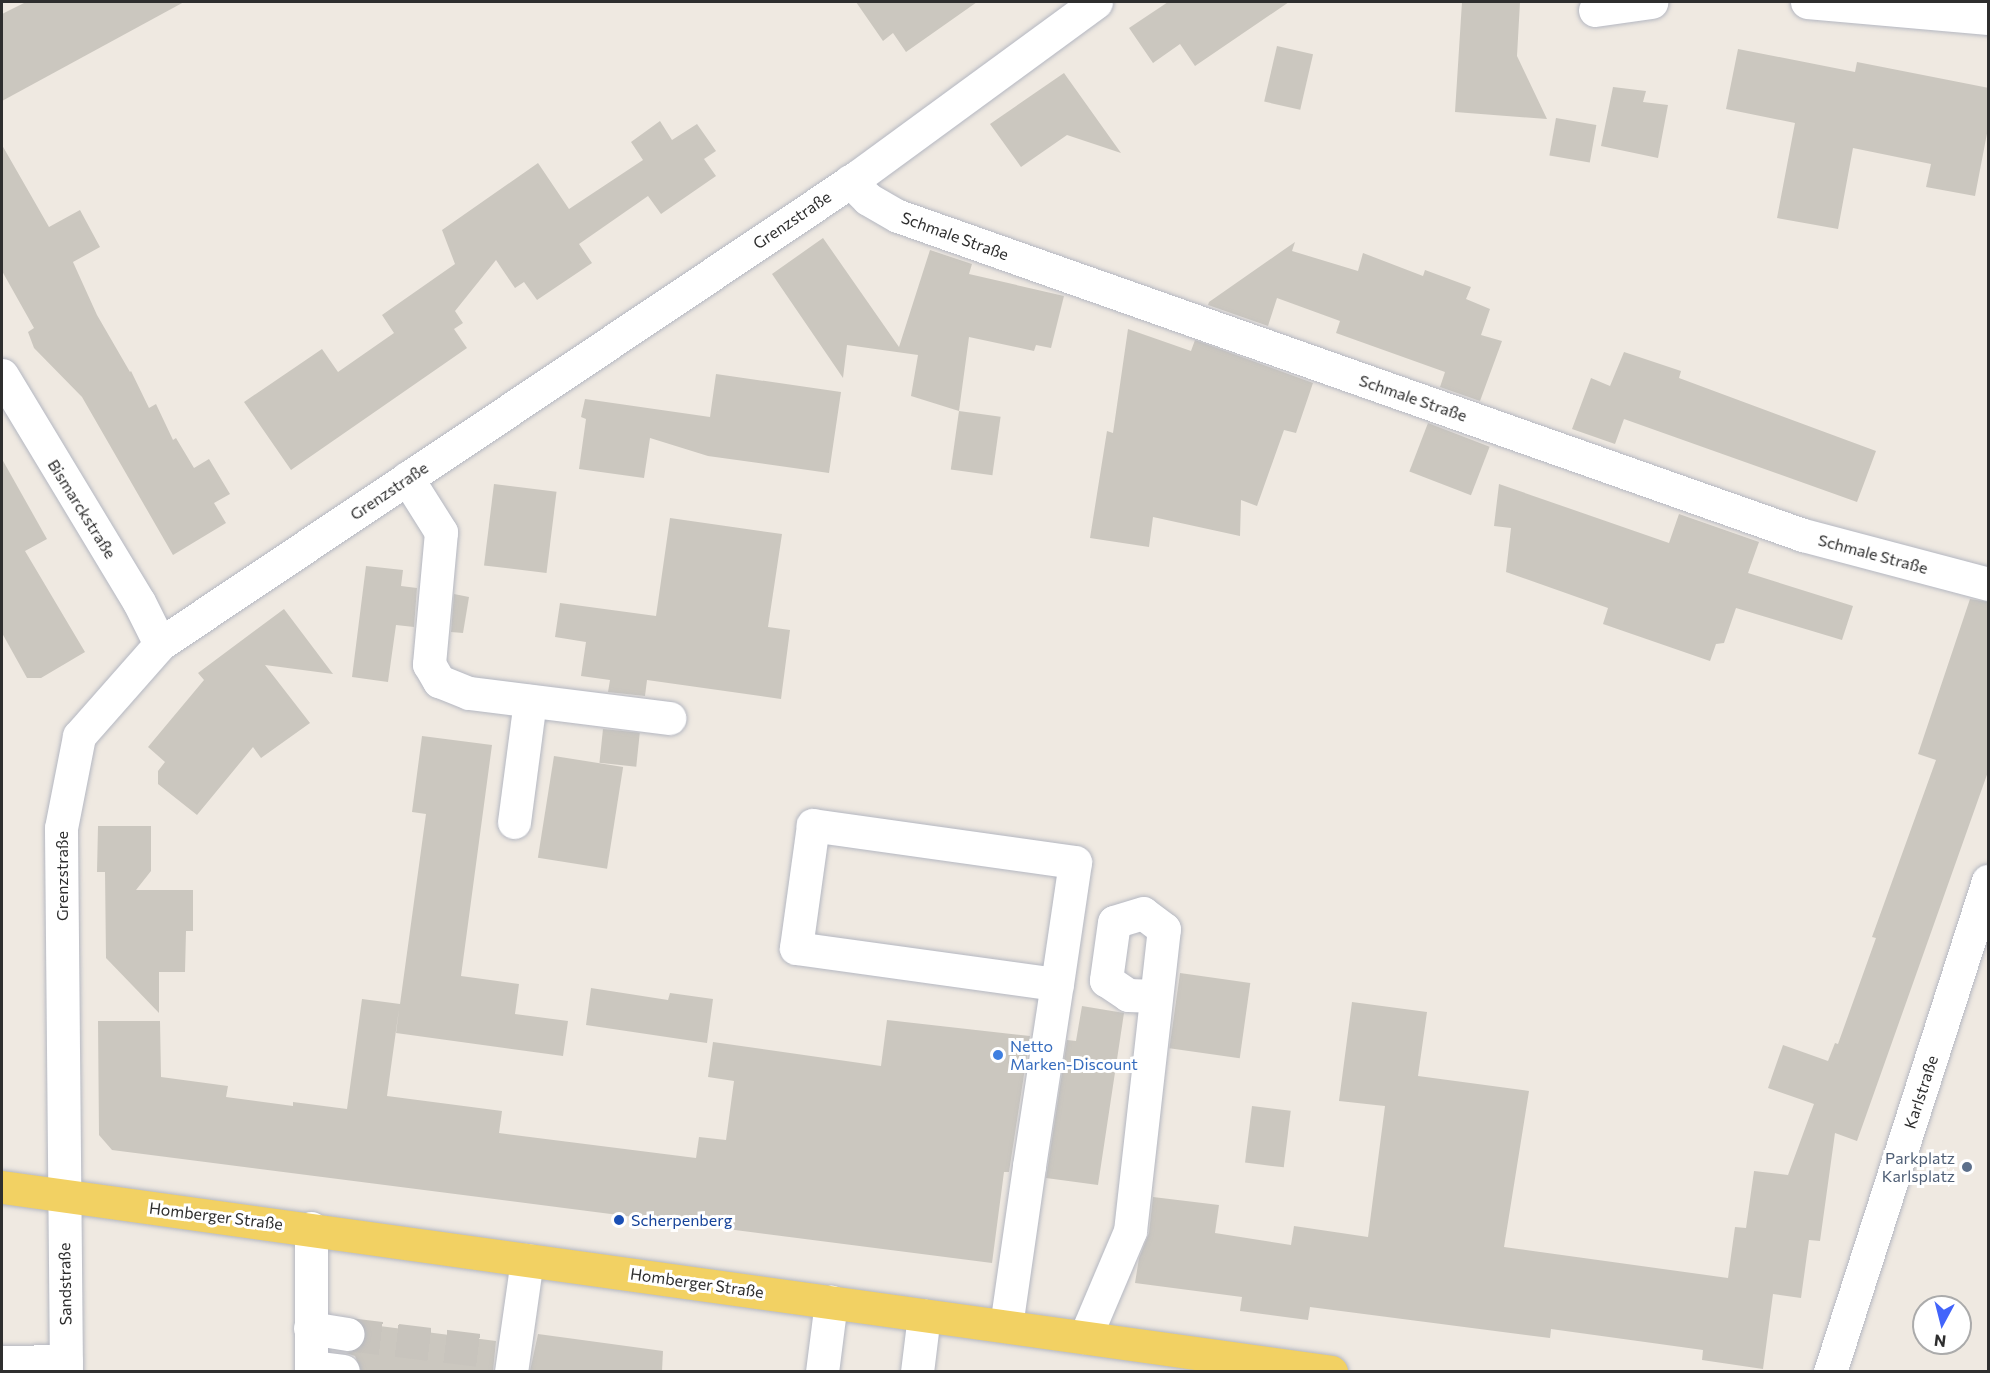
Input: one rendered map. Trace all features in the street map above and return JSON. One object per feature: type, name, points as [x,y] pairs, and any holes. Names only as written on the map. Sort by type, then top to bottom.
[{"type":"main road","name":"Homberger Straße","points":[[2,1187],[312,1228],[527,1260],[1331,1371]]},
{"type":"street","name":"Grenzstraße","points":[[64,1196],[61,828],[79,736],[160,644],[850,181],[1096,2]]},
{"type":"street","points":[[1595,10],[1651,2]]},
{"type":"street","points":[[1807,2],[1989,18]]},
{"type":"street","name":"Schmale Straße","points":[[850,181],[868,199],[909,220],[1803,535],[1989,584]]},
{"type":"street","name":"Bismarckstraße","points":[[2,375],[139,602],[160,644]]},
{"type":"street","points":[[407,478],[441,532],[429,664],[439,681],[469,693],[669,718]]},
{"type":"street","points":[[514,822],[530,701]]},
{"type":"street","points":[[1006,1326],[1057,984],[1075,862],[813,825],[796,948],[1057,984]]},
{"type":"street","name":"Karlstraße","points":[[1830,1371],[1989,881]]},
{"type":"street","points":[[1085,1337],[1130,1231],[1156,996]]},
{"type":"street","name":"Sandstraße","points":[[64,1196],[66,1366]]},
{"type":"street","points":[[312,1228],[311,1369],[344,1371]]},
{"type":"street","points":[[504,1359],[527,1260]]},
{"type":"street","points":[[822,1371],[831,1302]]},
{"type":"street","points":[[917,1371],[924,1315]]},
{"type":"street","points":[[310,1328],[348,1334]]},
{"type":"street","points":[[2,1362],[66,1366]]},
{"type":"building","points":[[26,2],[184,2],[2,101],[2,14]]},
{"type":"building","points":[[856,2],[977,2],[906,52],[893,33],[883,41]]},
{"type":"building","points":[[1168,2],[1289,2],[1195,66],[1180,44],[1153,63],[1129,28]]},
{"type":"building","points":[[1462,2],[1520,2],[1517,56],[1547,119],[1455,112]]},
{"type":"building","points":[[1277,46],[1313,54],[1300,110],[1264,102]]},
{"type":"building","points":[[1738,49],[1855,72],[1857,62],[1989,88],[1989,123],[1975,196],[1926,187],[1931,164],[1853,148],[1838,229],[1777,218],[1795,123],[1726,109]]},
{"type":"building","points":[[1064,73],[1121,153],[1067,135],[1021,167],[990,124]]},
{"type":"building","points":[[1613,87],[1646,91],[1643,102],[1668,105],[1658,158],[1601,146]]},
{"type":"building","points":[[1556,118],[1596,125],[1590,163],[1549,155]]},
{"type":"building","points":[[660,121],[672,140],[697,124],[716,151],[704,159],[716,176],[661,214],[648,196],[579,244],[592,263],[537,300],[524,282],[515,288],[496,260],[455,311],[463,323],[454,329],[467,348],[291,470],[244,402],[322,349],[338,372],[394,333],[382,315],[455,264],[442,230],[538,163],[569,209],[643,160],[631,142]]},
{"type":"building","points":[[2,145],[49,227],[80,210],[100,247],[73,262],[97,315],[131,371],[149,408],[156,404],[173,440],[176,438],[194,468],[209,459],[230,494],[214,503],[226,523],[173,555],[82,397],[34,348],[28,332],[34,328],[2,271]]},
{"type":"building","points":[[823,238],[899,347],[930,250],[972,264],[969,274],[1064,296],[1051,348],[1036,345],[1034,351],[969,337],[959,411],[911,396],[918,355],[847,345],[843,378],[772,274]]},
{"type":"building","points":[[1295,242],[1292,251],[1358,271],[1363,253],[1423,276],[1425,270],[1471,287],[1466,299],[1490,309],[1481,335],[1502,341],[1480,401],[1440,387],[1445,372],[1336,333],[1340,321],[1277,298],[1268,326],[1208,305],[1209,302]]},
{"type":"building","points":[[1128,329],[1191,351],[1195,340],[1313,383],[1296,433],[1284,430],[1257,506],[1241,500],[1240,536],[1153,517],[1149,547],[1090,538],[1107,431],[1113,433]]},
{"type":"building","points":[[1624,352],[1681,371],[1679,378],[1876,451],[1857,502],[1624,419],[1615,444],[1572,429],[1591,378],[1610,386]]},
{"type":"building","points":[[716,374],[841,392],[829,473],[708,456],[650,438],[644,478],[579,469],[586,419],[581,417],[585,399],[710,417]]},
{"type":"building","points":[[959,411],[1001,417],[992,475],[951,469]]},
{"type":"building","points":[[1428,423],[1490,447],[1471,495],[1409,472]]},
{"type":"building","points":[[2,459],[47,539],[25,551],[85,652],[41,678],[27,678],[2,633]]},
{"type":"building","points":[[494,484],[557,492],[547,573],[484,565]]},
{"type":"building","points":[[1499,484],[1669,543],[1679,514],[1759,542],[1748,573],[1853,606],[1842,640],[1736,608],[1724,643],[1716,644],[1710,661],[1603,624],[1608,608],[1506,572],[1511,528],[1494,526]]},
{"type":"building","points":[[670,518],[782,534],[768,627],[790,630],[781,699],[647,680],[645,696],[608,692],[610,680],[581,676],[586,642],[555,637],[560,603],[656,616]]},
{"type":"building","points":[[366,566],[403,570],[401,586],[417,588],[414,627],[396,625],[388,682],[352,677]]},
{"type":"building","points":[[454,594],[469,597],[463,633],[451,632]]},
{"type":"building","points":[[1970,599],[1989,602],[1989,769],[1857,1141],[1835,1133],[1820,1241],[1809,1240],[1801,1298],[1773,1294],[1763,1369],[1702,1360],[1703,1350],[1551,1329],[1550,1338],[1310,1307],[1308,1320],[1240,1311],[1242,1297],[1135,1283],[1139,1258],[1149,1233],[1153,1197],[1219,1205],[1215,1233],[1291,1245],[1294,1226],[1368,1237],[1385,1106],[1339,1101],[1352,1002],[1427,1012],[1418,1076],[1529,1091],[1504,1247],[1728,1278],[1735,1227],[1746,1228],[1754,1171],[1788,1175],[1814,1104],[1768,1088],[1783,1045],[1828,1061],[1835,1043],[1838,1044],[1876,938],[1872,937],[1936,760],[1918,754]]},
{"type":"building","points":[[284,609],[333,674],[265,665],[310,723],[261,758],[253,747],[197,815],[158,784],[158,771],[165,762],[148,747],[204,680],[198,673]]},
{"type":"building","points":[[603,729],[640,733],[636,767],[599,763]]},
{"type":"building","points":[[422,736],[492,745],[461,976],[519,984],[515,1014],[568,1021],[563,1056],[396,1033],[399,1009],[387,1096],[502,1111],[499,1133],[696,1158],[699,1137],[726,1140],[734,1081],[708,1077],[713,1042],[881,1066],[887,1020],[1030,1036],[1009,1172],[1004,1172],[992,1263],[112,1150],[99,1135],[98,1021],[160,1021],[161,1077],[228,1086],[226,1097],[293,1106],[293,1102],[347,1109],[362,999],[400,1004],[426,814],[412,812]]},
{"type":"building","points":[[554,756],[623,767],[607,869],[538,858]]},
{"type":"building","points":[[98,826],[151,826],[151,871],[136,890],[193,890],[193,931],[186,931],[185,972],[159,972],[159,1013],[106,958],[105,872],[97,872]]},
{"type":"building","points":[[1180,973],[1250,983],[1240,1058],[1169,1048]]},
{"type":"building","points":[[591,988],[668,1000],[670,993],[713,999],[707,1043],[586,1025]]},
{"type":"building","points":[[1082,1006],[1124,1013],[1098,1185],[1046,1178],[1067,1040],[1076,1041]]},
{"type":"building","points":[[1252,1106],[1291,1111],[1284,1167],[1245,1163]]},
{"type":"building","points":[[364,1324],[496,1341],[493,1371],[361,1371],[355,1356],[346,1353],[355,1351],[363,1345],[367,1336]]},
{"type":"building","points":[[538,1334],[663,1351],[662,1371],[530,1371]]},
{"type":"tunnel","points":[[348,1334],[489,1351]]},
{"type":"place","name":"Netto Marken-Discount","points":[[998,1055]]},
{"type":"place","name":"Parkplatz Karlsplatz","points":[[1967,1167]]},
{"type":"place","name":"Scherpenberg","points":[[619,1220]]}]
